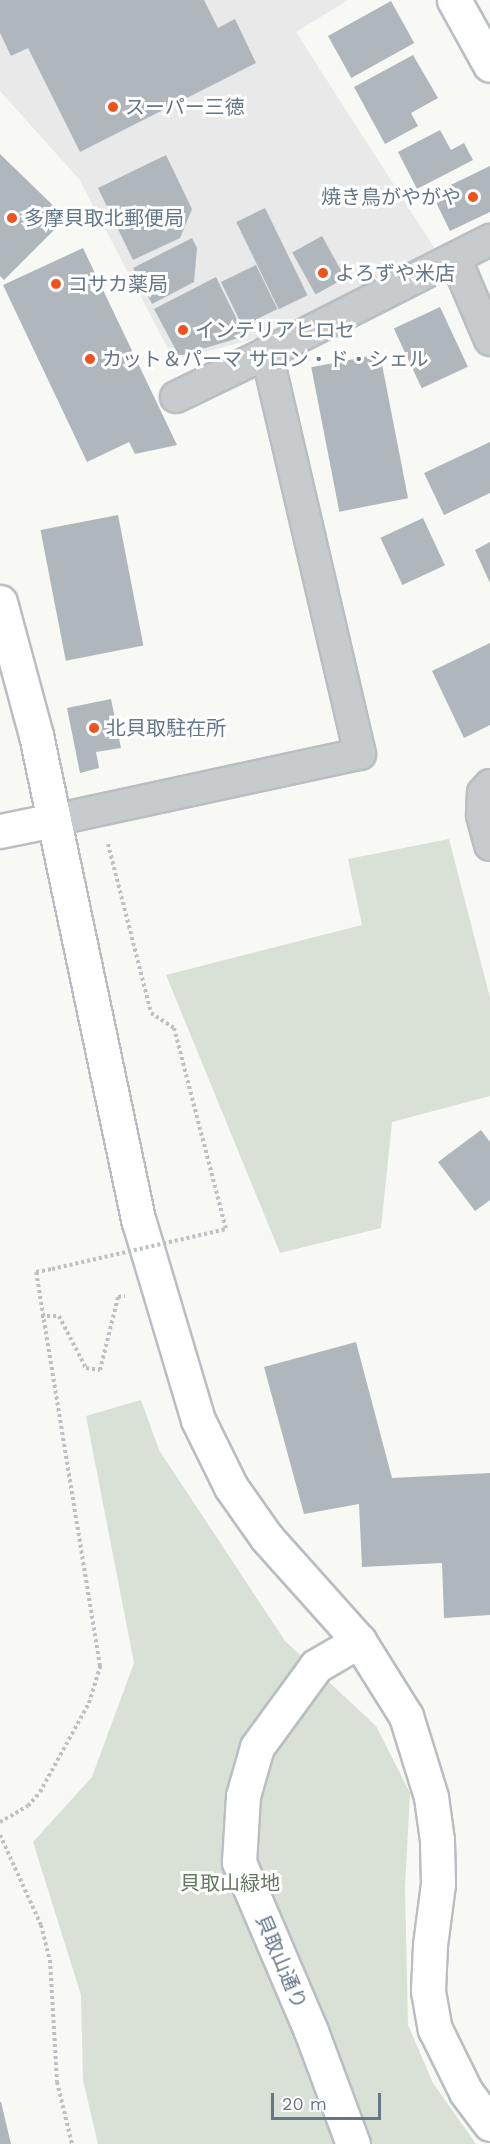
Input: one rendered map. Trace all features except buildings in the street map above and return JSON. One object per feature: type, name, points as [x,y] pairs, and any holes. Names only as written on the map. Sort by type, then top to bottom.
[{"type":"street","points":[[454,0],[490,65]]},
{"type":"street","points":[[176,397],[490,240]]},
{"type":"street","points":[[455,258],[490,340]]},
{"type":"street","points":[[0,831],[360,754],[267,353]]},
{"type":"street","points":[[0,602],[36,735],[64,818],[139,1222],[198,1420],[231,1486],[267,1538],[359,1641],[406,1716],[429,1786],[437,1840],[438,1884],[430,1945],[428,1991],[435,2029],[466,2092],[490,2124]]},
{"type":"street","points":[[490,784],[483,793],[482,816],[490,845]]},
{"type":"street","name":"貝取山通り","points":[[353,2144],[311,2031],[239,1862],[243,1796],[256,1747],[316,1666],[359,1641]]},
{"type":"path","points":[[0,1822],[27,1806],[40,1792],[89,1703],[100,1666],[41,1316],[36,1272],[226,1229],[174,1028],[151,1013],[107,840],[83,841],[64,818]]},
{"type":"path","points":[[41,1316],[59,1316],[86,1368],[100,1370],[118,1297],[126,1296]]},
{"type":"path","points":[[0,1835],[41,1925],[50,1960],[57,2082],[72,2144]]},
{"type":"shaded area","points":[[0,0],[348,0],[296,32],[435,249],[262,337],[174,360],[79,179],[0,91]]},
{"type":"green space","points":[[449,839],[490,998],[490,1096],[392,1122],[381,1228],[280,1253],[166,975],[362,925],[348,859]]},
{"type":"green space","name":"貝取山緑地","points":[[141,1400],[159,1450],[285,1641],[376,1726],[410,1793],[405,1888],[408,2025],[433,2083],[476,2144],[98,2144],[83,2080],[81,1995],[33,1842],[92,1777],[134,1663],[86,1416]]},
{"type":"place","name":"スーパー三徳","points":[[113,107]]},
{"type":"place","name":"焼き鳥がやがや","points":[[473,197]]},
{"type":"place","name":"多摩貝取北郵便局","points":[[12,218]]},
{"type":"place","name":"よろずや米店","points":[[323,273]]},
{"type":"place","name":"コサカ薬局","points":[[56,284]]},
{"type":"place","name":"インテリアヒロセ","points":[[183,330]]},
{"type":"place","name":"カット＆パーマ サロン・ド・シェル","points":[[90,359]]},
{"type":"place","name":"北貝取駐在所","points":[[94,728]]}]
